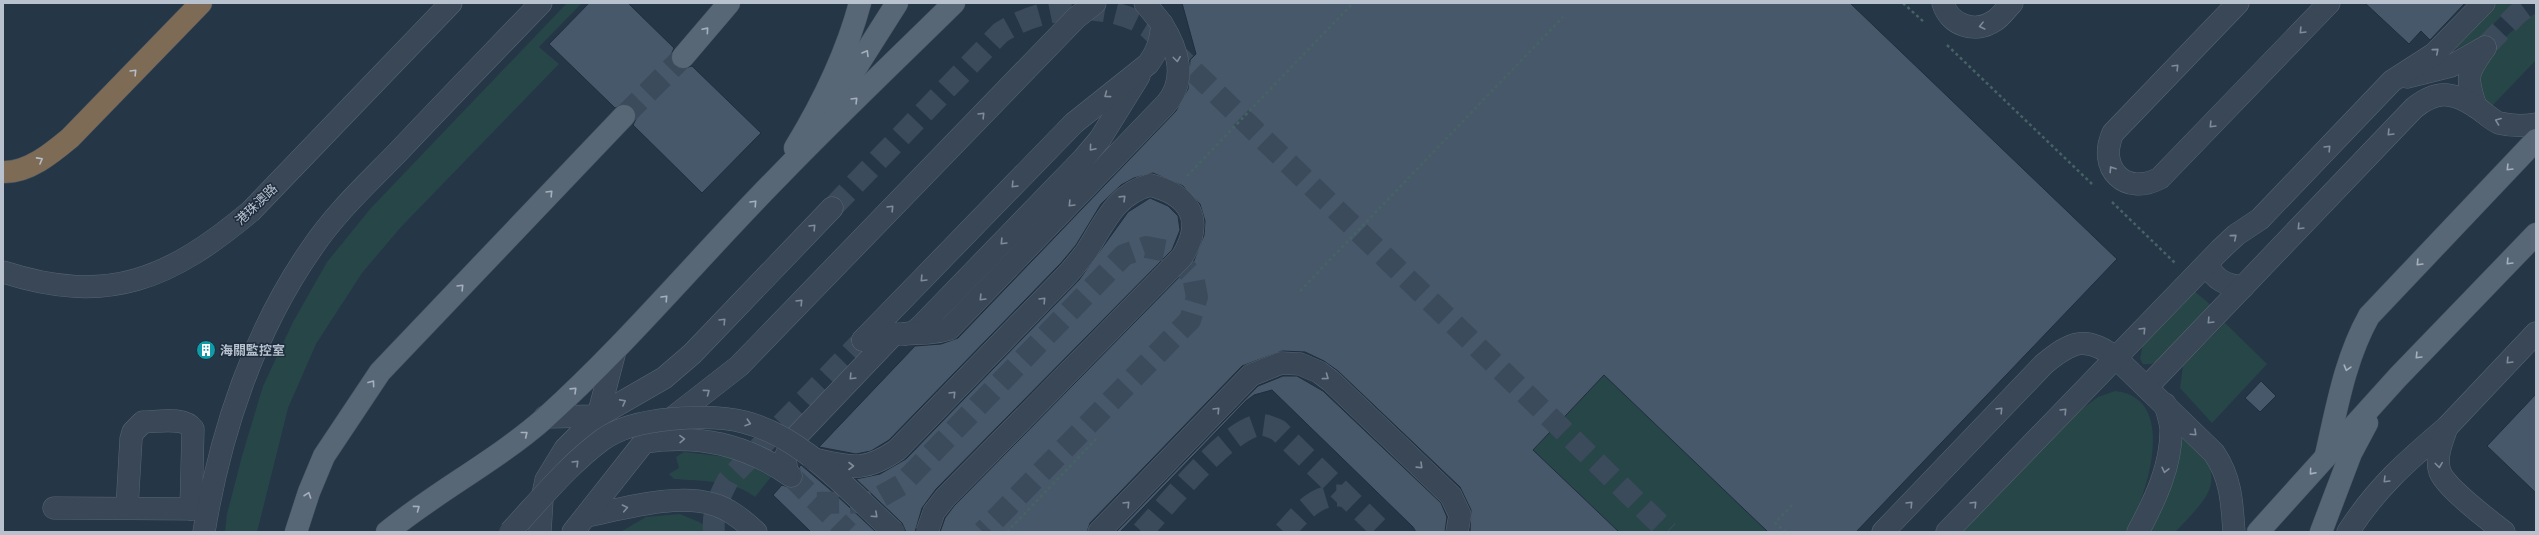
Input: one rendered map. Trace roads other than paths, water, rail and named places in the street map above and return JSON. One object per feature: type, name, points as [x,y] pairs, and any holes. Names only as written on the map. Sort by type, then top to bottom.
[{"type":"highway","points":[[3,172],[29,166],[51,154],[70,138],[201,3]]},
{"type":"main road","points":[[683,57],[729,3]]},
{"type":"main road","points":[[778,176],[814,117],[834,78],[852,33],[860,3]]},
{"type":"main road","points":[[778,176],[842,91],[897,3]]},
{"type":"main road","points":[[387,532],[428,500],[507,448],[546,417],[615,351],[778,176],[954,3]]},
{"type":"main road","points":[[296,532],[308,492],[324,456],[351,412],[380,372],[624,116]]},
{"type":"main road","points":[[2325,456],[2350,355],[2356,338],[2369,316],[2536,140]]},
{"type":"main road","points":[[2258,532],[2325,456],[2398,377],[2536,234]]},
{"type":"main road","points":[[2321,532],[2350,453],[2364,427],[2398,377]]},
{"type":"street","name":"港珠澳路","points":[[3,272],[34,282],[68,287],[109,286],[148,277],[182,262],[214,242],[251,211],[451,3]]},
{"type":"street","points":[[199,509],[222,447],[236,400],[275,312],[312,248],[347,204],[541,3]]},
{"type":"street","points":[[580,524],[644,442],[739,366],[1070,24],[1095,3]]},
{"type":"street","points":[[644,442],[687,438],[729,444],[756,455],[789,474],[785,458],[793,440],[899,334],[936,334],[949,330],[1172,98],[1178,82],[1176,50],[1162,24],[1145,3]]},
{"type":"street","points":[[1943,3],[1948,15],[1956,22],[1975,28],[1995,21],[2012,3]]},
{"type":"street","points":[[2238,3],[2113,133],[2107,153],[2114,172],[2121,179],[2130,184],[2141,185],[2160,178],[2329,3]]},
{"type":"street","points":[[1946,532],[2236,235],[2260,219],[2392,81],[2434,54],[2484,3]]},
{"type":"street","points":[[1144,68],[1106,96],[1074,123],[863,340],[875,336],[914,332],[1083,159],[1100,139],[1144,68],[1156,54],[1162,38],[1162,24]]},
{"type":"street","points":[[2392,81],[2451,66],[2485,47],[2474,62],[2468,83],[2476,107]]},
{"type":"street","points":[[2147,387],[2414,108],[2427,98],[2443,94],[2452,96],[2476,107],[2499,123],[2521,125],[2536,124]]},
{"type":"street","points":[[813,459],[849,468],[870,465],[897,450],[1064,278],[1085,252],[1107,215],[1127,194],[1150,185],[1176,195],[1188,204],[1194,230],[1190,244],[1182,257],[945,498],[934,512],[927,532]]},
{"type":"street","points":[[540,532],[542,499],[549,473],[565,449],[598,416],[664,378],[692,354],[832,208]]},
{"type":"street","points":[[2207,264],[2216,278],[2223,283],[2243,287]]},
{"type":"street","points":[[2348,532],[2380,486],[2403,464],[2447,427],[2536,333]]},
{"type":"street","points":[[1883,532],[2044,364],[2058,352],[2075,344],[2090,343],[2101,346],[2116,358],[2214,453],[2224,469],[2231,489],[2234,532]]},
{"type":"street","points":[[598,416],[615,351]]},
{"type":"street","points":[[1099,532],[1251,375],[1265,368],[1281,363],[1300,364],[1331,381],[1445,490],[1454,500],[1460,515],[1457,532]]},
{"type":"street","points":[[2138,532],[2162,481],[2168,455],[2171,427],[2165,404]]},
{"type":"street","points":[[546,417],[598,416]]},
{"type":"street","points":[[510,532],[576,463],[603,439],[621,430],[652,421],[724,418],[743,421],[782,438],[813,459],[894,532]]},
{"type":"street","points":[[126,508],[130,439],[133,432],[143,422],[182,421],[190,425],[193,429],[199,509],[204,532]]},
{"type":"street","points":[[2447,427],[2440,446],[2438,461],[2440,473],[2451,486],[2504,532]]},
{"type":"street","points":[[580,524],[662,502],[701,502],[713,504],[728,511],[756,532]]},
{"type":"street","points":[[54,508],[199,509]]},
{"type":"tunnel","points":[[2485,47],[2517,14],[2532,3]]},
{"type":"tunnel","points":[[832,208],[1000,33],[1035,16],[1074,9],[1094,10],[1131,18],[1148,27],[1668,532]]},
{"type":"tunnel","points":[[624,116],[683,57]]},
{"type":"tunnel","points":[[817,503],[871,502],[901,485],[1124,255],[1146,247],[1167,251],[1193,276],[1197,297],[1190,320],[983,532]]},
{"type":"tunnel","points":[[714,532],[715,512],[728,480],[863,340]]},
{"type":"tunnel","points":[[1142,532],[1211,457],[1242,432],[1261,425],[1278,430],[1383,532]]},
{"type":"tunnel","points":[[791,476],[848,532]]},
{"type":"tunnel","points":[[1284,532],[1304,511],[1318,500],[1326,497],[1346,496]]},
{"type":"place","name":"海關監控室","points":[[206,350]]}]
